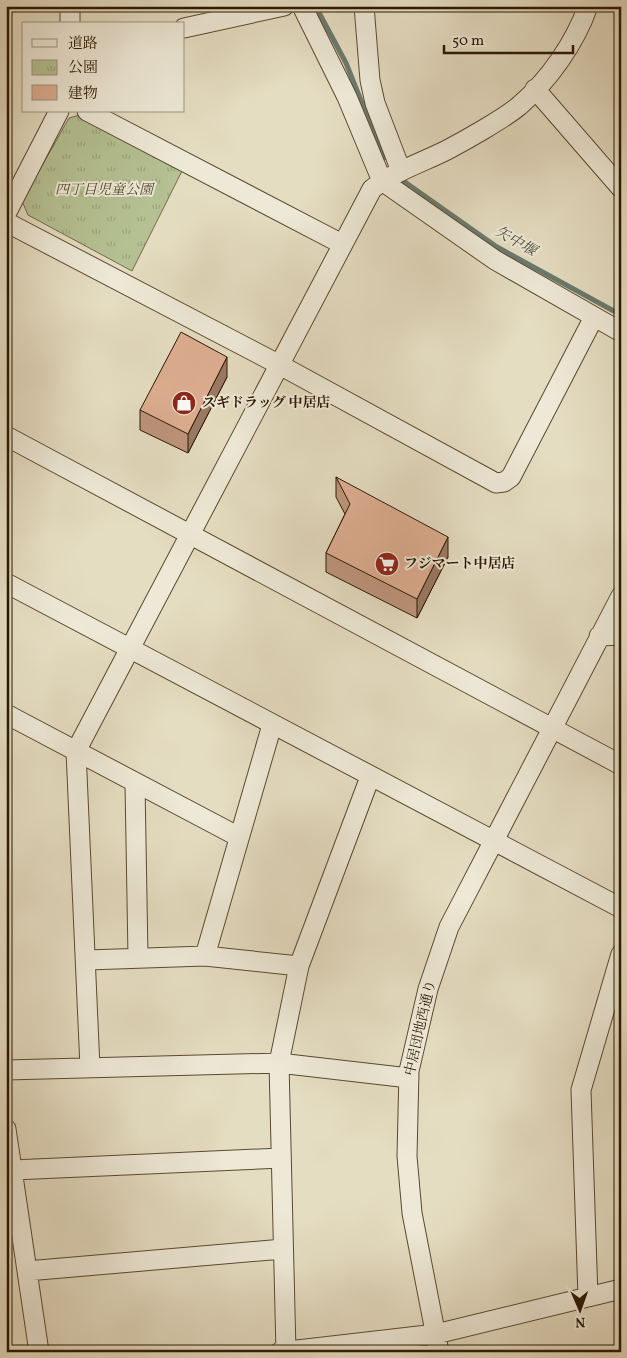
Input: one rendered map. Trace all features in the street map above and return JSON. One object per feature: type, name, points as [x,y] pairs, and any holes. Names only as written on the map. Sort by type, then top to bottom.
[{"type":"street","points":[[70,6],[70,22]]},
{"type":"street","points":[[185,28],[284,6]]},
{"type":"street","points":[[302,6],[347,97],[382,181],[495,260],[621,332]]},
{"type":"street","points":[[90,1068],[87,960],[76,752],[278,364],[372,189],[382,181],[401,171],[447,150],[519,106],[552,71],[580,29],[588,6]]},
{"type":"street","points":[[369,10],[370,80],[375,103],[401,171]]},
{"type":"street","points":[[535,89],[621,188]]},
{"type":"street","points":[[6,214],[58,112]]},
{"type":"street","points":[[90,112],[342,244]]},
{"type":"street","points":[[6,222],[278,364],[496,483],[504,482],[511,477],[594,317]]},
{"type":"street","points":[[6,436],[621,765]]},
{"type":"street","points":[[6,583],[621,908]]},
{"type":"street","name":"中居団地西通り","points":[[437,1343],[412,1213],[406,1156],[409,1078],[428,989],[449,927],[621,596]]},
{"type":"street","points":[[599,636],[621,635]]},
{"type":"street","points":[[6,714],[135,784],[240,837]]},
{"type":"street","points":[[205,956],[272,725]]},
{"type":"street","points":[[286,1352],[279,1062],[299,966],[370,777]]},
{"type":"street","points":[[135,784],[138,957]]},
{"type":"street","points":[[588,1297],[581,1090],[621,954]]},
{"type":"street","points":[[87,960],[205,956],[299,966]]},
{"type":"street","points":[[6,1070],[279,1062],[409,1078]]},
{"type":"street","points":[[6,1129],[39,1352]]},
{"type":"street","points":[[13,1170],[281,1158]]},
{"type":"street","points":[[27,1271],[283,1249]]},
{"type":"street","points":[[280,1352],[437,1343],[588,1297],[621,1289]]},
{"type":"green space","name":"四丁目児童公園","points":[[83,114],[184,167],[132,271],[28,215],[22,201],[69,118]]},
{"type":"building","name":"スギドラッグ 中居店","points":[[181,332],[227,357],[188,434],[140,410]]},
{"type":"building","name":"フジマート中居店","points":[[336,477],[448,537],[417,599],[326,553],[350,504]]},
{"type":"waterway","name":"矢中堰","points":[[316,7],[346,63],[384,158]]},
{"type":"waterway","name":"矢中堰","points":[[402,180],[497,247],[621,315]]},
{"type":"place","name":"スギドラッグ 中居店","points":[[184,403]]},
{"type":"place","name":"フジマート中居店","points":[[387,564]]}]
